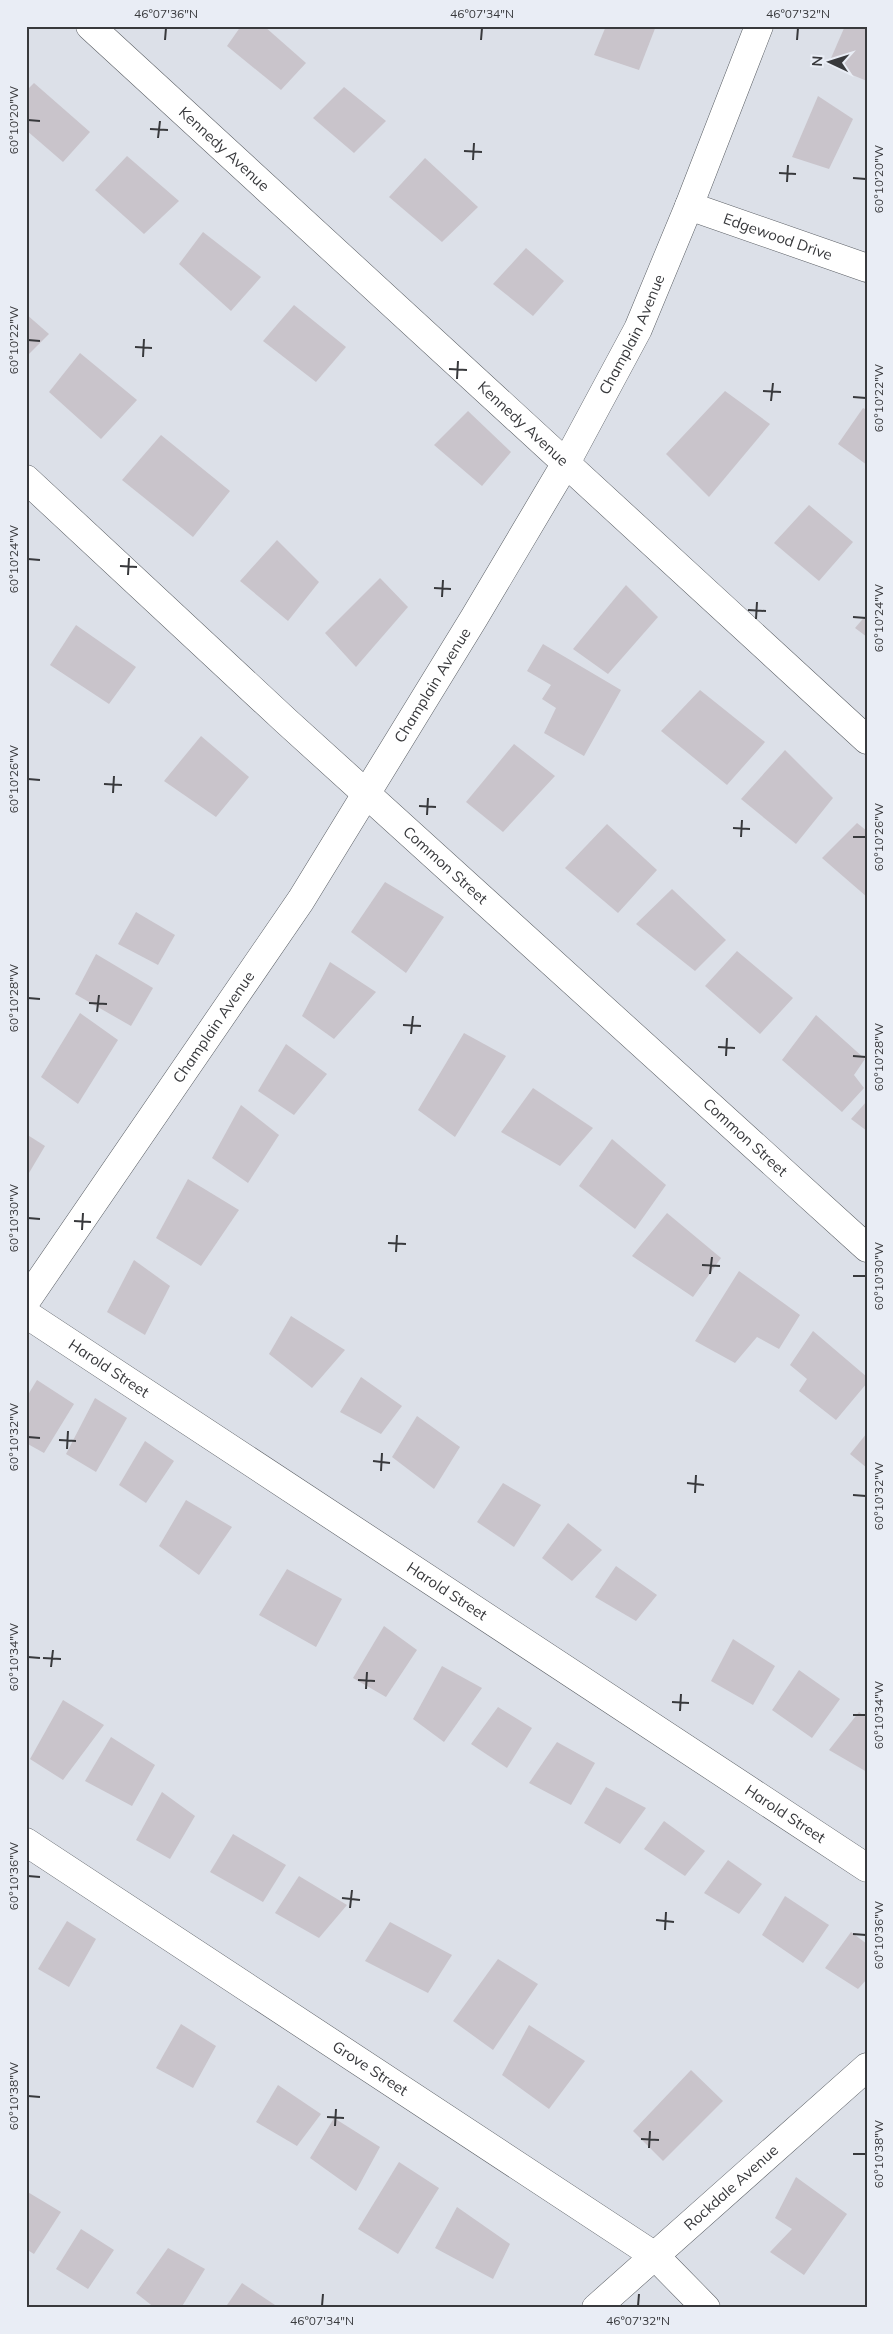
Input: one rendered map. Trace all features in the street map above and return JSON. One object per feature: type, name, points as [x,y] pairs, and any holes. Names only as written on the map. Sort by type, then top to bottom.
[{"type":"street","name":"Kennedy Avenue","points":[[90,26],[867,740]]},
{"type":"street","name":"Champlain Avenue","points":[[26,1301],[301,900],[483,603],[566,463],[638,329],[689,206],[759,26]]},
{"type":"street","name":"Edgewood Drive","points":[[689,206],[867,268]]},
{"type":"street","name":"Common Street","points":[[26,480],[867,1248]]},
{"type":"street","name":"Harold Street","points":[[26,1314],[867,1868]]},
{"type":"street","name":"Grove Street","points":[[26,1842],[654,2256],[706,2308]]},
{"type":"street","name":"Rockdale Avenue","points":[[596,2308],[867,2067]]},
{"type":"building","points":[[241,26],[264,26],[306,63],[281,90],[227,46]]},
{"type":"building","points":[[606,26],[656,26],[639,70],[594,55]]},
{"type":"building","points":[[845,26],[867,26],[867,81],[828,65]]},
{"type":"building","points":[[34,83],[90,132],[63,162],[26,130],[26,91]]},
{"type":"building","points":[[344,87],[386,121],[354,153],[313,118]]},
{"type":"building","points":[[818,96],[853,119],[829,169],[792,157]]},
{"type":"building","points":[[127,156],[179,201],[144,234],[95,190]]},
{"type":"building","points":[[425,158],[478,207],[442,242],[389,197]]},
{"type":"building","points":[[203,232],[261,277],[231,311],[179,264]]},
{"type":"building","points":[[526,248],[564,281],[533,316],[493,284]]},
{"type":"building","points":[[294,305],[346,347],[316,382],[263,341]]},
{"type":"building","points":[[26,314],[49,334],[26,357]]},
{"type":"building","points":[[80,353],[137,400],[101,439],[49,392]]},
{"type":"building","points":[[725,391],[770,424],[709,497],[666,454]]},
{"type":"building","points":[[863,408],[867,410],[867,465],[838,444]]},
{"type":"building","points":[[468,411],[511,452],[482,486],[434,445]]},
{"type":"building","points":[[161,435],[230,491],[193,537],[122,480]]},
{"type":"building","points":[[809,505],[853,542],[819,581],[774,543]]},
{"type":"building","points":[[277,540],[319,582],[288,621],[240,581]]},
{"type":"building","points":[[380,578],[408,607],[356,667],[325,633]]},
{"type":"building","points":[[626,585],[658,617],[608,674],[573,649]]},
{"type":"building","points":[[867,614],[867,637],[855,628]]},
{"type":"building","points":[[76,625],[136,667],[109,704],[50,665]]},
{"type":"building","points":[[543,644],[621,690],[584,756],[544,733],[556,708],[542,699],[551,685],[527,671]]},
{"type":"building","points":[[700,690],[765,742],[727,785],[661,731]]},
{"type":"building","points":[[201,736],[249,777],[216,817],[164,781]]},
{"type":"building","points":[[514,744],[555,776],[503,832],[466,802]]},
{"type":"building","points":[[785,750],[833,798],[796,844],[741,799]]},
{"type":"building","points":[[857,823],[867,831],[867,897],[822,858]]},
{"type":"building","points":[[607,824],[657,870],[618,913],[565,868]]},
{"type":"building","points":[[385,882],[444,917],[406,973],[351,932]]},
{"type":"building","points":[[672,889],[726,940],[695,971],[636,924]]},
{"type":"building","points":[[136,912],[175,935],[158,965],[118,944]]},
{"type":"building","points":[[737,951],[793,998],[760,1034],[705,986]]},
{"type":"building","points":[[96,954],[153,988],[131,1026],[75,994]]},
{"type":"building","points":[[330,962],[376,992],[334,1039],[302,1016]]},
{"type":"building","points":[[80,1013],[118,1040],[78,1104],[41,1077]]},
{"type":"building","points":[[816,1015],[865,1059],[854,1075],[864,1088],[842,1112],[782,1060]]},
{"type":"building","points":[[464,1033],[506,1056],[455,1137],[418,1110]]},
{"type":"building","points":[[286,1044],[327,1074],[294,1115],[258,1091]]},
{"type":"building","points":[[533,1088],[593,1128],[560,1166],[501,1132]]},
{"type":"building","points":[[867,1101],[867,1131],[851,1119]]},
{"type":"building","points":[[241,1105],[279,1135],[248,1183],[212,1158]]},
{"type":"building","points":[[26,1134],[45,1146],[26,1178]]},
{"type":"building","points":[[612,1139],[666,1185],[635,1229],[579,1186]]},
{"type":"building","points":[[188,1179],[239,1210],[201,1266],[156,1238]]},
{"type":"building","points":[[667,1213],[721,1258],[693,1297],[632,1256]]},
{"type":"building","points":[[134,1260],[170,1286],[145,1335],[107,1312]]},
{"type":"building","points":[[739,1271],[800,1315],[779,1349],[757,1337],[735,1363],[695,1341]]},
{"type":"building","points":[[291,1316],[345,1350],[312,1388],[269,1354]]},
{"type":"building","points":[[813,1331],[867,1377],[867,1383],[836,1420],[799,1391],[807,1379],[790,1365]]},
{"type":"building","points":[[361,1377],[402,1406],[381,1434],[340,1412]]},
{"type":"building","points":[[37,1380],[74,1404],[44,1453],[26,1443],[26,1398]]},
{"type":"building","points":[[95,1398],[127,1418],[96,1472],[66,1454]]},
{"type":"building","points":[[417,1416],[460,1447],[434,1489],[392,1457]]},
{"type":"building","points":[[867,1433],[867,1468],[850,1454]]},
{"type":"building","points":[[145,1441],[174,1461],[146,1503],[119,1485]]},
{"type":"building","points":[[503,1483],[541,1505],[514,1547],[477,1522]]},
{"type":"building","points":[[186,1500],[232,1527],[199,1575],[159,1546]]},
{"type":"building","points":[[568,1523],[602,1550],[572,1581],[542,1558]]},
{"type":"building","points":[[616,1566],[657,1595],[636,1621],[595,1597]]},
{"type":"building","points":[[287,1569],[342,1599],[316,1647],[259,1615]]},
{"type":"building","points":[[384,1626],[417,1650],[386,1697],[353,1678]]},
{"type":"building","points":[[733,1639],[775,1666],[753,1705],[711,1681]]},
{"type":"building","points":[[442,1666],[482,1688],[444,1742],[413,1719]]},
{"type":"building","points":[[799,1670],[840,1699],[812,1738],[772,1710]]},
{"type":"building","points":[[63,1700],[104,1725],[63,1780],[30,1759]]},
{"type":"building","points":[[498,1707],[532,1728],[507,1768],[471,1744]]},
{"type":"building","points":[[859,1712],[867,1718],[867,1772],[829,1750]]},
{"type":"building","points":[[111,1737],[155,1765],[132,1806],[85,1781]]},
{"type":"building","points":[[557,1742],[595,1763],[571,1805],[529,1783]]},
{"type":"building","points":[[606,1787],[646,1808],[620,1844],[584,1823]]},
{"type":"building","points":[[162,1792],[195,1816],[170,1859],[136,1840]]},
{"type":"building","points":[[664,1821],[705,1851],[685,1876],[644,1849]]},
{"type":"building","points":[[233,1834],[286,1865],[263,1902],[210,1872]]},
{"type":"building","points":[[728,1860],[762,1884],[739,1914],[704,1893]]},
{"type":"building","points":[[299,1876],[347,1905],[319,1938],[275,1913]]},
{"type":"building","points":[[785,1896],[829,1925],[803,1963],[762,1935]]},
{"type":"building","points":[[67,1921],[96,1939],[69,1987],[38,1969]]},
{"type":"building","points":[[390,1922],[452,1955],[428,1993],[365,1961]]},
{"type":"building","points":[[851,1932],[867,1944],[867,1979],[858,1989],[825,1968]]},
{"type":"building","points":[[498,1959],[538,1984],[493,2050],[453,2021]]},
{"type":"building","points":[[181,2024],[216,2046],[193,2088],[156,2068]]},
{"type":"building","points":[[529,2025],[585,2061],[549,2109],[502,2075]]},
{"type":"building","points":[[691,2070],[723,2101],[663,2161],[633,2131]]},
{"type":"building","points":[[278,2085],[321,2114],[297,2146],[256,2122]]},
{"type":"building","points":[[334,2118],[380,2147],[356,2191],[310,2158]]},
{"type":"building","points":[[399,2162],[439,2188],[398,2254],[358,2229]]},
{"type":"building","points":[[796,2177],[847,2214],[804,2275],[770,2252],[792,2229],[775,2218]]},
{"type":"building","points":[[26,2191],[61,2212],[34,2254],[26,2249]]},
{"type":"building","points":[[457,2207],[510,2244],[493,2279],[435,2248]]},
{"type":"building","points":[[81,2229],[114,2250],[88,2289],[56,2269]]},
{"type":"building","points":[[168,2248],[205,2269],[181,2308],[155,2308],[136,2293]]},
{"type":"building","points":[[242,2283],[275,2305],[274,2308],[225,2308]]}]
